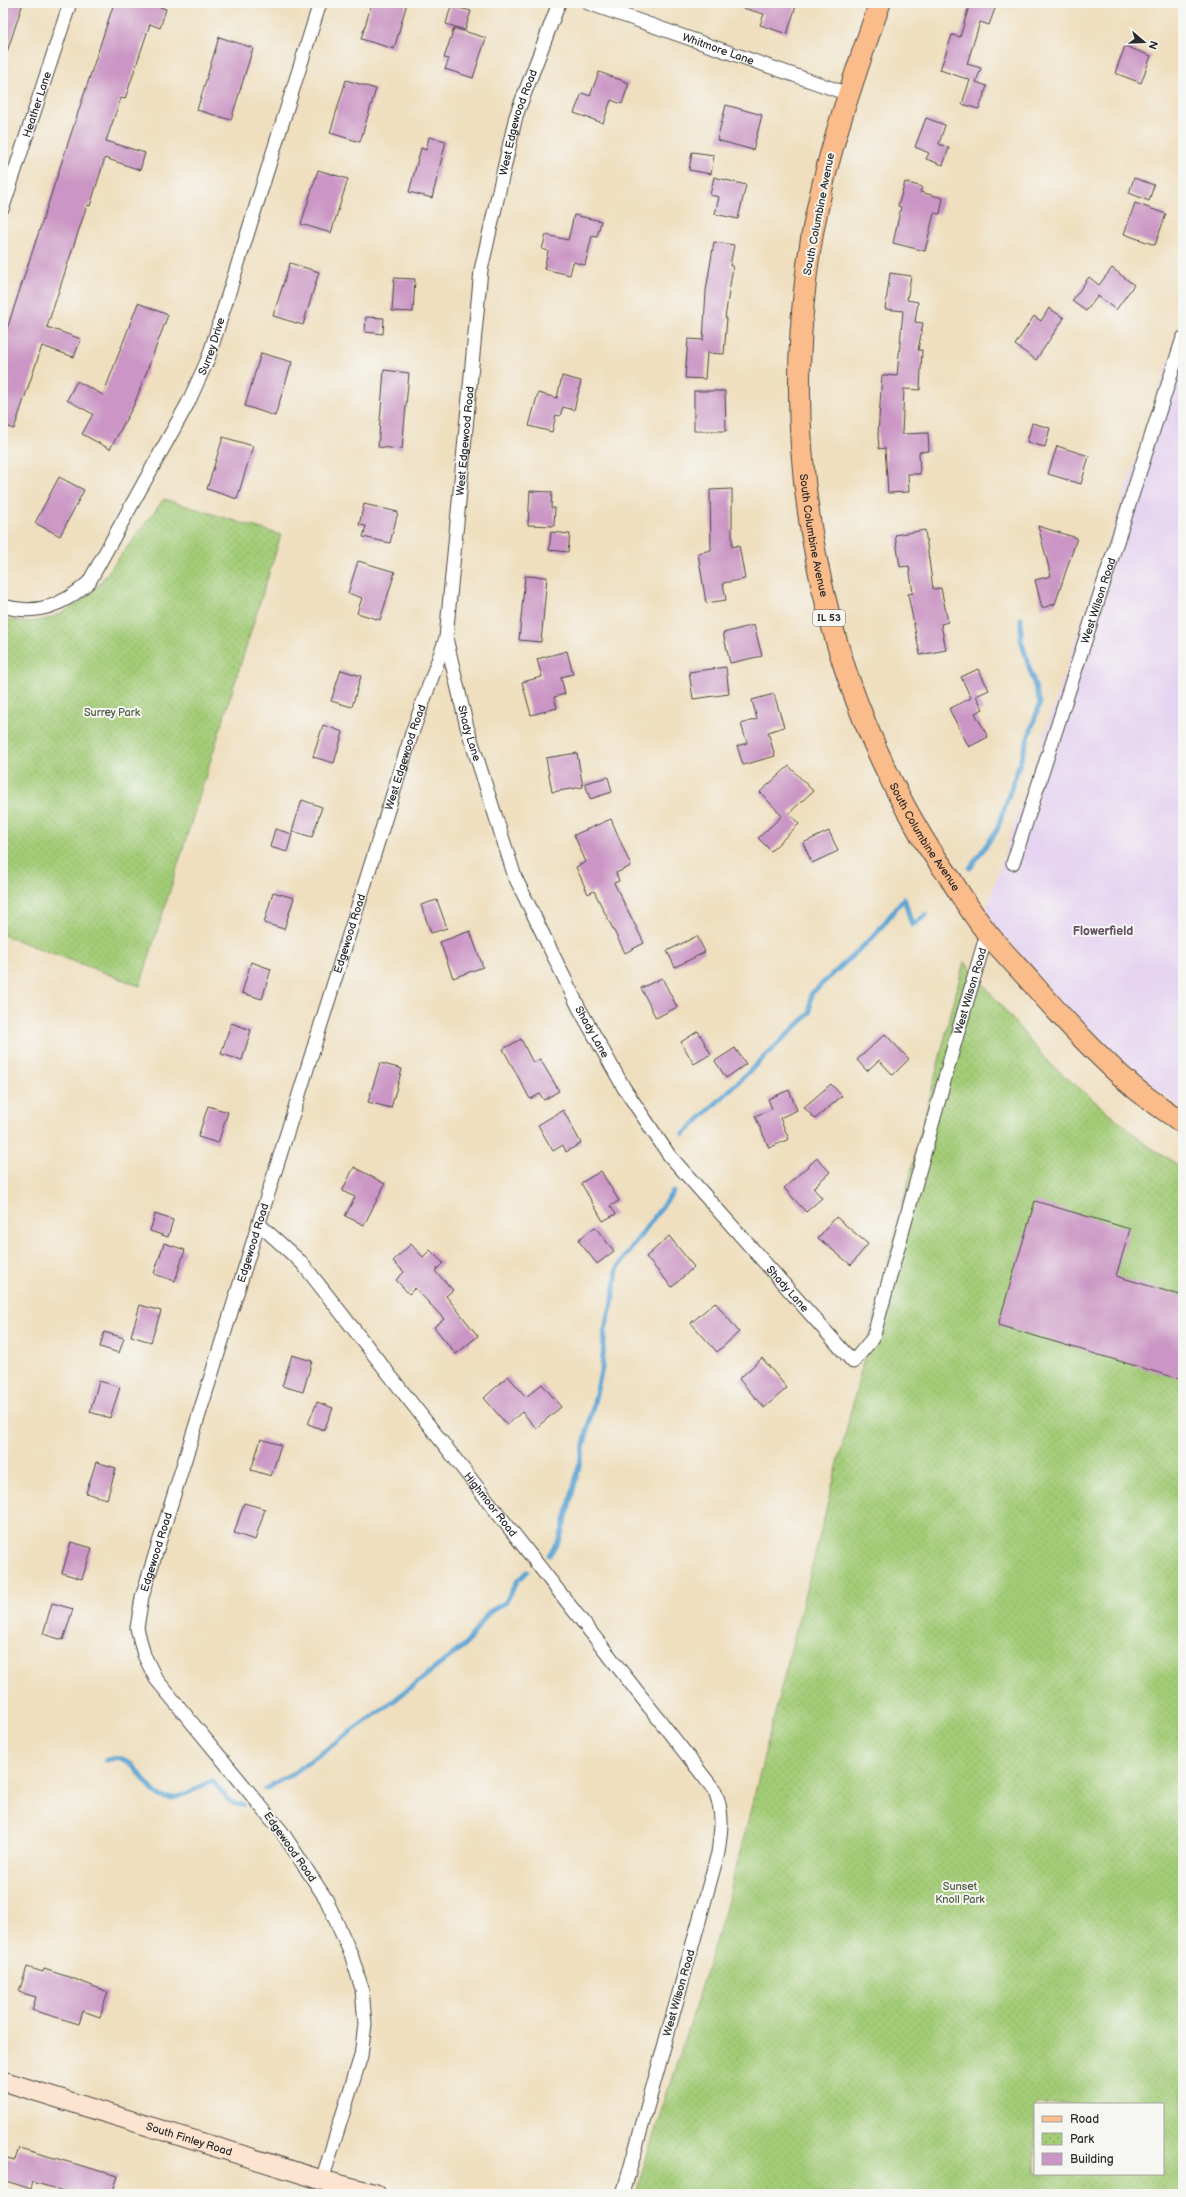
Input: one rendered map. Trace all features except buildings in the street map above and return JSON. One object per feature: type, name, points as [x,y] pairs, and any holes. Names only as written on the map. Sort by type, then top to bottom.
[{"type":"main road","name":"South Columbine Avenue","points":[[880,3],[848,94],[820,195],[812,236],[803,309],[799,392],[802,462],[809,521],[831,626],[843,666],[872,739],[918,831],[987,933],[1075,1032],[1138,1090],[1183,1124]]},
{"type":"main road","name":"South Finley Road","points":[[3,2081],[322,2180],[376,2194]]},
{"type":"street","name":"Heather Lane","points":[[3,207],[70,3]]},
{"type":"street","name":"Surrey Drive","points":[[3,606],[17,610],[47,608],[74,596],[89,582],[188,403],[210,352],[320,3]]},
{"type":"street","name":"West Edgewood Road","points":[[368,877],[412,732],[446,638],[481,270],[516,116],[559,3]]},
{"type":"street","name":"Whitmore Lane","points":[[588,3],[848,94]]},
{"type":"street","name":"West Wilson Road","points":[[1013,863],[1183,338]]},
{"type":"street","name":"Shady Lane","points":[[446,638],[466,727],[515,877],[579,1008],[624,1088],[669,1155],[853,1362]]},
{"type":"street","name":"Edgewood Road","points":[[322,2180],[360,2056],[365,2024],[362,1989],[352,1954],[326,1899],[282,1832],[156,1679],[144,1655],[137,1628],[142,1597],[368,877]]},
{"type":"street","name":"West Wilson Road","points":[[853,1362],[873,1338],[953,1049],[987,933]]},
{"type":"street","name":"Highmoor Road","points":[[260,1225],[302,1263],[715,1791]]},
{"type":"street","name":"West Wilson Road","points":[[623,2194],[718,1854],[722,1829],[721,1807],[715,1791]]},
{"type":"shaded area","points":[[1183,319],[1183,1109],[1142,1078],[1067,1009],[985,913]]},
{"type":"green space","name":"Surrey Park","points":[[164,499],[281,535],[140,986],[3,935],[3,619],[25,622],[35,621],[54,616],[72,607],[96,588]]},
{"type":"green space","name":"Sunset Knoll Park","points":[[964,961],[1047,1061],[1147,1145],[1183,1168],[1183,2194],[635,2194],[727,1904]]},
{"type":"waterway","points":[[970,868],[997,830],[1040,703],[1021,640],[1021,618]]},
{"type":"waterway","points":[[684,1134],[810,1013],[811,994],[874,936],[904,898],[912,925],[926,915]]},
{"type":"waterway","points":[[549,1555],[560,1539],[576,1479],[602,1368],[605,1330],[613,1299],[617,1270],[629,1251],[673,1192]]},
{"type":"waterway","points":[[265,1789],[295,1772],[392,1702],[466,1644],[489,1612],[505,1603],[518,1580],[527,1572]]},
{"type":"waterway","points":[[106,1760],[122,1759],[129,1762],[156,1794],[163,1797],[170,1798],[180,1796],[212,1781],[226,1797],[238,1805],[243,1805]]},
{"type":"district","name":"Flowerfield","points":[[1103,931]]}]
